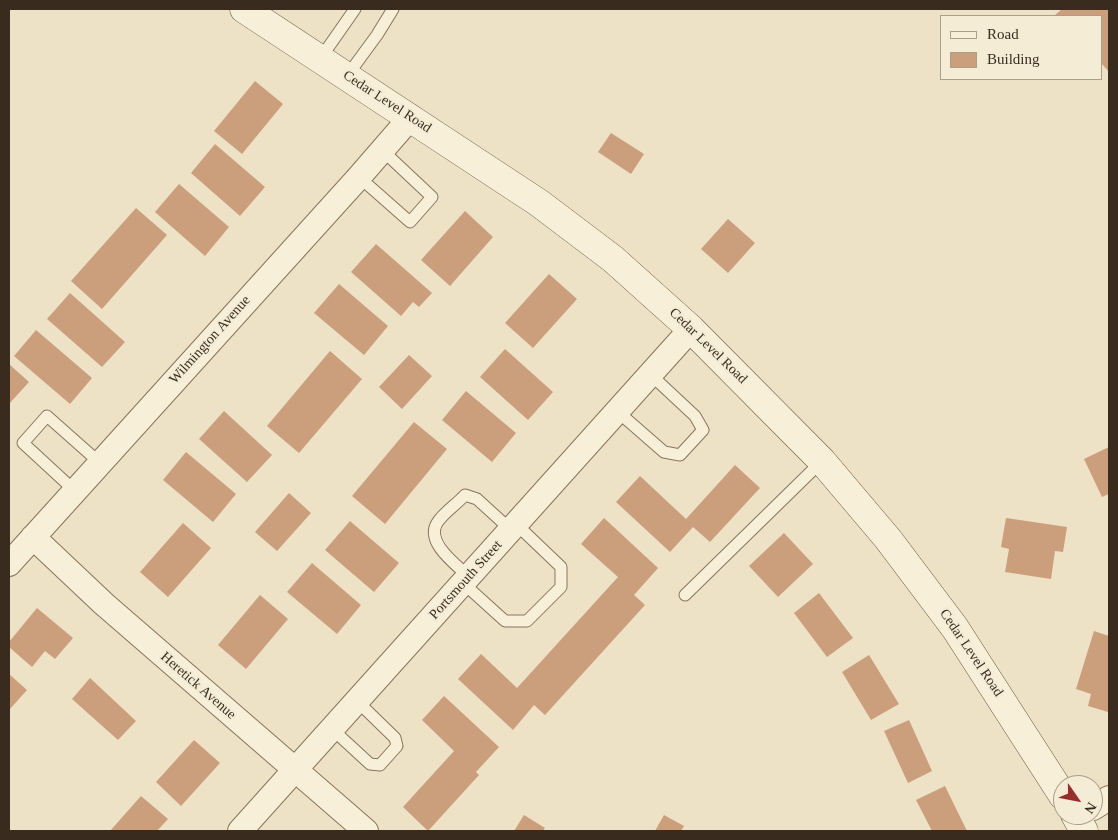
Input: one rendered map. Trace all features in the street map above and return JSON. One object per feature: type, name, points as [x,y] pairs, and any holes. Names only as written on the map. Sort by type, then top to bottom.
[{"type":"main road","name":"Cedar Level Road","points":[[244,9],[411,117],[576,230],[620,265],[691,329],[822,461],[894,546],[955,628],[1053,780]]},
{"type":"street","name":"Wilmington Avenue","points":[[9,564],[411,117]]},
{"type":"street","name":"Portsmouth Street","points":[[240,831],[691,329]]},
{"type":"street","name":"Heretick Avenue","points":[[33,537],[104,604],[295,772],[366,831]]},
{"type":"lane","points":[[320,59],[355,9]]},
{"type":"lane","points":[[347,76],[377,35],[393,9]]},
{"type":"lane","points":[[359,177],[410,222],[432,197],[382,150]]},
{"type":"lane","points":[[617,411],[664,452],[680,455],[703,430],[695,416],[650,374]]},
{"type":"lane","points":[[75,491],[23,443],[47,416],[100,463]]},
{"type":"lane","points":[[685,595],[822,461]]},
{"type":"lane","points":[[465,495],[477,499],[514,527],[561,567],[561,587],[527,621],[505,621],[466,580],[440,548],[434,537],[436,524],[465,495]]},
{"type":"lane","points":[[332,728],[370,764],[380,765],[398,746],[394,738],[357,701]]},
{"type":"building","points":[[1062,9],[1109,9],[1109,72],[1103,65],[1103,15],[1055,15]]},
{"type":"building","points":[[255,81],[283,104],[242,154],[214,131]]},
{"type":"building","points":[[611,133],[644,154],[631,174],[598,152]]},
{"type":"building","points":[[215,144],[265,187],[240,216],[191,173]]},
{"type":"building","points":[[179,184],[229,227],[205,256],[155,212]]},
{"type":"building","points":[[136,208],[167,235],[102,309],[71,281]]},
{"type":"building","points":[[465,211],[493,237],[450,286],[421,260]]},
{"type":"building","points":[[728,219],[755,243],[728,273],[701,249]]},
{"type":"building","points":[[376,244],[432,293],[419,307],[413,302],[401,316],[351,272]]},
{"type":"building","points":[[549,274],[577,299],[533,348],[505,323]]},
{"type":"building","points":[[339,284],[388,326],[364,355],[314,313]]},
{"type":"building","points":[[70,293],[125,342],[102,367],[47,319]]},
{"type":"building","points":[[36,330],[92,378],[70,404],[14,356]]},
{"type":"building","points":[[505,349],[553,392],[528,420],[480,377]]},
{"type":"building","points":[[330,351],[362,379],[299,453],[267,426]]},
{"type":"building","points":[[409,355],[432,376],[402,409],[379,387]]},
{"type":"building","points":[[9,364],[29,382],[9,404]]},
{"type":"building","points":[[466,391],[516,433],[492,462],[442,420]]},
{"type":"building","points":[[224,411],[272,455],[247,482],[199,439]]},
{"type":"building","points":[[414,422],[447,449],[385,524],[352,496]]},
{"type":"building","points":[[1109,447],[1109,494],[1102,497],[1084,459]]},
{"type":"building","points":[[186,452],[236,494],[213,522],[163,480]]},
{"type":"building","points":[[735,465],[760,488],[710,542],[693,527],[670,552],[616,502],[640,476],[686,519]]},
{"type":"building","points":[[289,493],[311,513],[277,551],[255,532]]},
{"type":"building","points":[[604,518],[658,568],[634,595],[645,605],[545,715],[534,705],[513,730],[458,679],[481,654],[517,688],[618,577],[581,544]]},
{"type":"building","points":[[1006,518],[1067,527],[1063,552],[1055,551],[1051,579],[1005,572],[1009,549],[1001,547]]},
{"type":"building","points":[[350,521],[399,563],[374,592],[325,550]]},
{"type":"building","points":[[183,523],[211,548],[168,597],[140,572]]},
{"type":"building","points":[[784,533],[813,564],[778,597],[749,566]]},
{"type":"building","points":[[312,563],[361,605],[337,634],[287,592]]},
{"type":"building","points":[[819,593],[853,638],[827,657],[794,613]]},
{"type":"building","points":[[260,595],[288,619],[246,669],[218,645]]},
{"type":"building","points":[[37,608],[73,638],[55,659],[45,651],[32,667],[9,647],[9,642]]},
{"type":"building","points":[[1094,631],[1109,636],[1108,712],[1088,706],[1091,694],[1076,689]]},
{"type":"building","points":[[869,655],[899,704],[871,720],[842,672]]},
{"type":"building","points":[[9,674],[27,690],[10,709],[9,707]]},
{"type":"building","points":[[90,678],[136,721],[118,740],[72,699]]},
{"type":"building","points":[[444,696],[499,747],[476,772],[479,775],[428,831],[403,807],[454,751],[422,720]]},
{"type":"building","points":[[909,720],[932,771],[908,783],[884,731]]},
{"type":"building","points":[[194,740],[220,763],[181,806],[156,782]]},
{"type":"building","points":[[945,786],[967,831],[932,831],[916,800]]},
{"type":"building","points":[[141,796],[168,819],[157,831],[110,831]]},
{"type":"building","points":[[524,815],[545,828],[543,831],[514,831]]},
{"type":"building","points":[[664,815],[684,826],[681,831],[655,831]]}]
